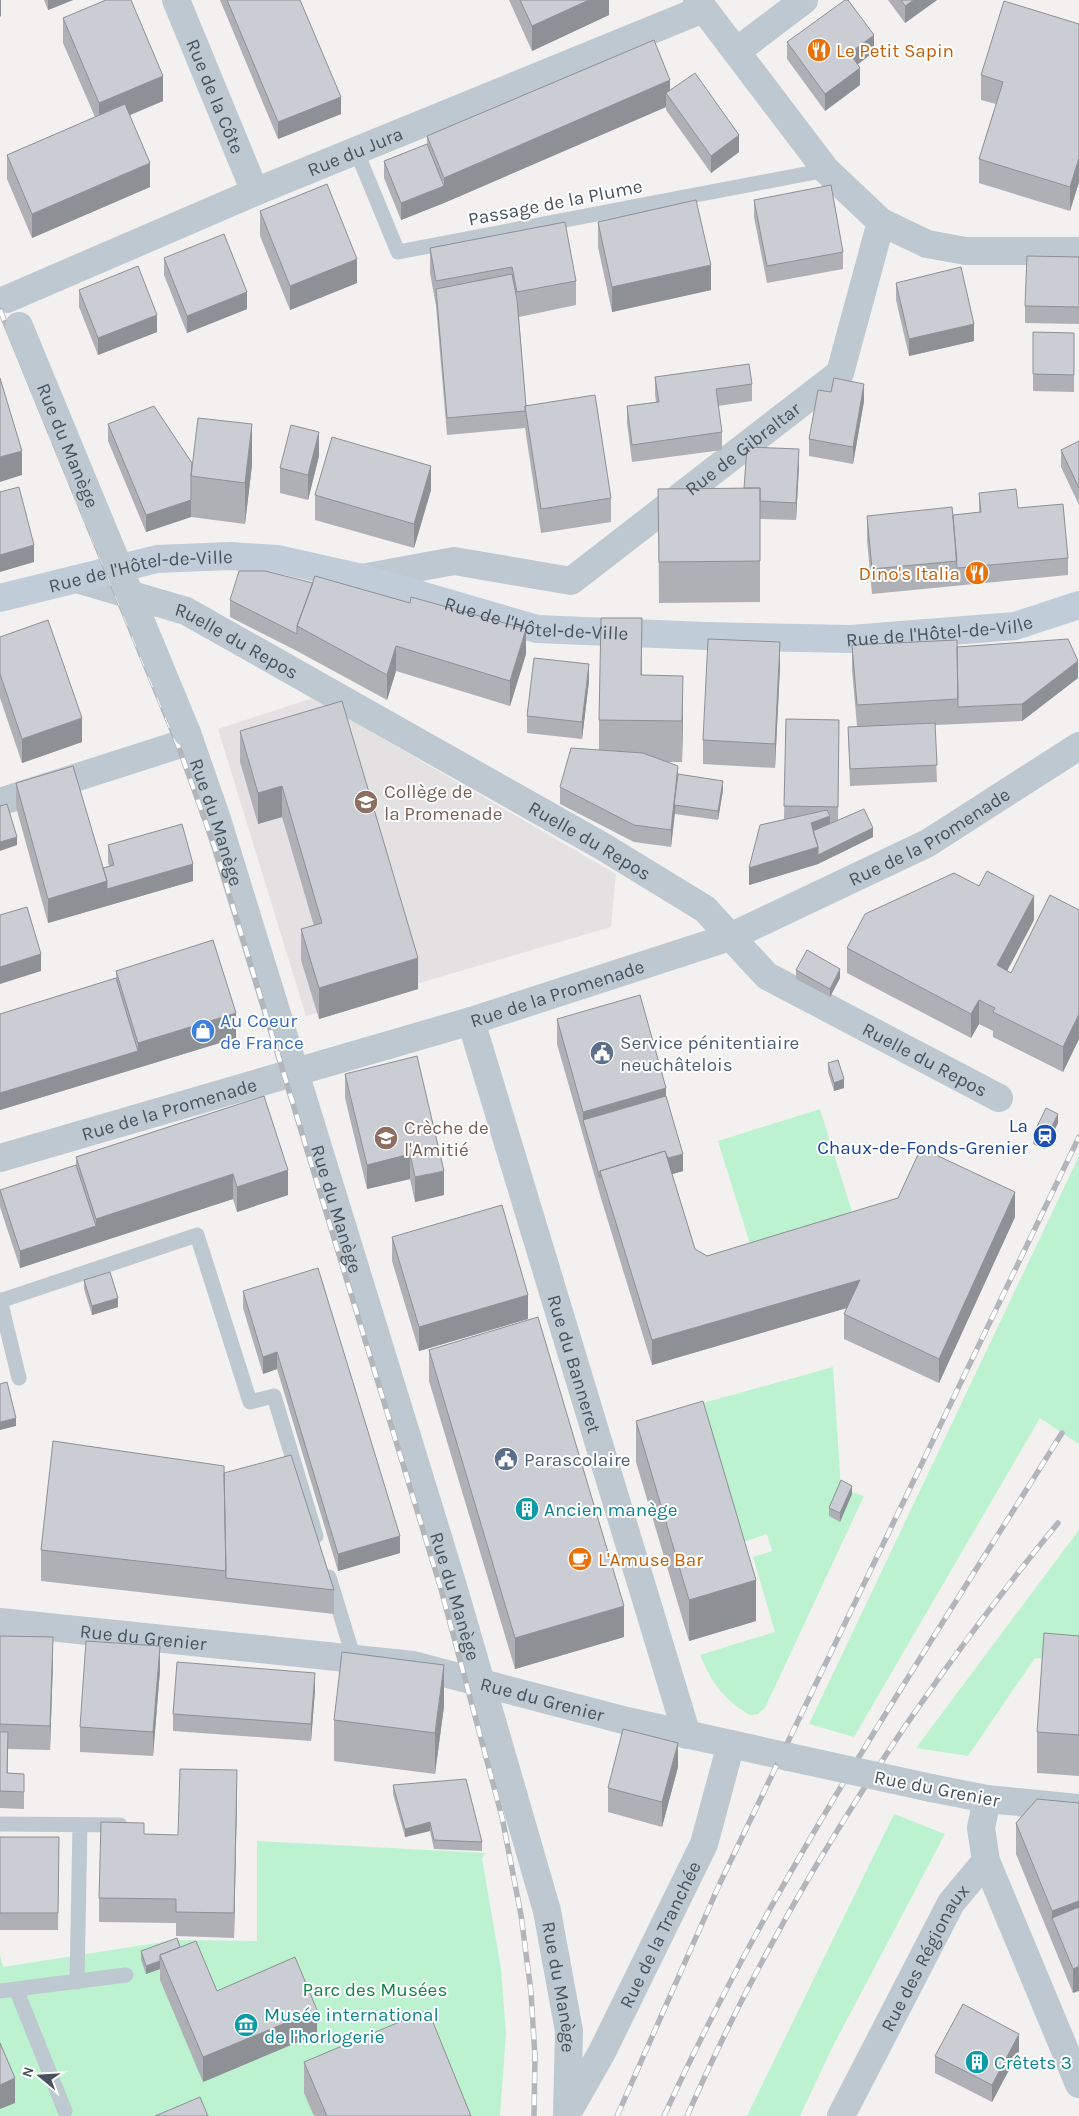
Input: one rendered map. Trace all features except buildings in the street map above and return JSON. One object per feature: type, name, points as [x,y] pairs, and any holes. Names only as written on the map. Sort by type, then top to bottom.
[{"type":"main road","name":"Rue de l'Hôtel-de-Ville","points":[[0,598],[157,559],[230,556],[276,559],[362,578],[537,629],[705,636],[850,638],[1015,626],[1079,605]]},
{"type":"street","name":"Rue de la Côte","points":[[176,0],[255,192]]},
{"type":"street","points":[[737,51],[804,0]]},
{"type":"street","name":"Rue du Jura","points":[[4,291],[255,192],[700,5]]},
{"type":"street","points":[[700,5],[826,170],[881,222],[927,244],[966,251],[1079,251]]},
{"type":"street","name":"Rue de Gibraltar","points":[[362,578],[454,561],[570,581],[840,373],[881,222]]},
{"type":"street","name":"Rue du Manège","points":[[4,291],[189,737],[217,820],[444,1558],[547,1911],[569,2031],[566,2115]]},
{"type":"street","name":"Ruelle du Repos","points":[[77,579],[186,611],[602,846],[705,909],[767,976],[999,1098]]},
{"type":"street","points":[[0,802],[189,737]]},
{"type":"street","name":"Rue de la Promenade","points":[[0,1158],[471,1021],[730,937],[928,843],[1079,746]]},
{"type":"street","name":"Rue du Banneret","points":[[471,1021],[687,1735]]},
{"type":"street","name":"Rue du Grenier","points":[[0,1622],[413,1665],[480,1684],[789,1758],[988,1800],[1079,1808]]},
{"type":"street","name":"Rue de la Tranchée","points":[[566,2115],[602,2052],[704,1844],[731,1744]]},
{"type":"street","points":[[988,1800],[981,1828],[986,1861],[1079,2084]]},
{"type":"street","name":"Rue des Régionaux","points":[[841,2116],[951,1903],[986,1861]]},
{"type":"lane","name":"Passage de la Plume","points":[[356,150],[398,252],[826,170]]},
{"type":"lane","points":[[18,1378],[0,1300],[197,1235],[250,1402],[274,1396],[354,1659]]},
{"type":"lane","points":[[0,1824],[137,1825]]},
{"type":"lane","points":[[77,1982],[80,1825]]},
{"type":"lane","points":[[0,1990],[126,1975]]},
{"type":"lane","points":[[16,1989],[65,2111]]},
{"type":"shaded area","name":"Collège de la Promenade","points":[[313,698],[616,874],[611,927],[306,1016],[218,729]]},
{"type":"green space","points":[[820,1109],[852,1212],[750,1244],[718,1141]]},
{"type":"green space","points":[[1079,1156],[1079,1444],[1040,1418],[854,1737],[809,1724]]},
{"type":"green space","points":[[833,1367],[841,1489],[864,1496],[765,1708],[758,1714],[750,1715],[732,1703],[719,1690],[700,1655],[775,1632],[753,1557],[772,1551],[767,1534],[734,1545],[703,1403]]},
{"type":"green space","points":[[1079,1530],[1079,1663],[1035,1658],[968,1756],[916,1748]]},
{"type":"green space","points":[[894,1814],[945,1834],[832,2048],[800,2116],[747,2116]]},
{"type":"green space","name":"Parc des Musées","points":[[257,1841],[486,1853],[482,1858],[501,1969],[506,2033],[500,2116],[0,2116],[0,1955],[3,1967],[176,1940],[257,1941]]},
{"type":"railway","points":[[0,310],[178,745],[216,851],[441,1589],[502,1817],[521,1915],[531,1992],[535,2057],[534,2116]]},
{"type":"railway","points":[[617,2116],[720,1883],[1079,1137]]},
{"type":"railway","points":[[664,2116],[707,2027],[753,1939],[802,1853],[852,1768],[1062,1433]]},
{"type":"railway","points":[[687,2116],[724,2036],[764,1958],[852,1807],[900,1733],[951,1662],[1003,1591],[1058,1523]]},
{"type":"place","name":"Le Petit Sapin","points":[[819,50]]},
{"type":"place","name":"Dino's Italia","points":[[977,573]]},
{"type":"place","name":"Collège de la Promenade","points":[[366,802]]},
{"type":"place","name":"Au Coeur de France","points":[[203,1031]]},
{"type":"place","name":"Service pénitentiaire neuchâtelois","points":[[602,1053]]},
{"type":"place","name":"La Chaux-de-Fonds-Grenier","points":[[1045,1136]]},
{"type":"place","name":"Crèche de l'Amitié","points":[[386,1138]]},
{"type":"place","name":"Parascolaire","points":[[506,1459]]},
{"type":"place","name":"Ancien manège","points":[[527,1509]]},
{"type":"place","name":"L'Amuse Bar","points":[[580,1559]]},
{"type":"place","name":"Musée international de l'horlogerie","points":[[246,2025]]},
{"type":"place","name":"Crêtets 3","points":[[977,2062]]}]
